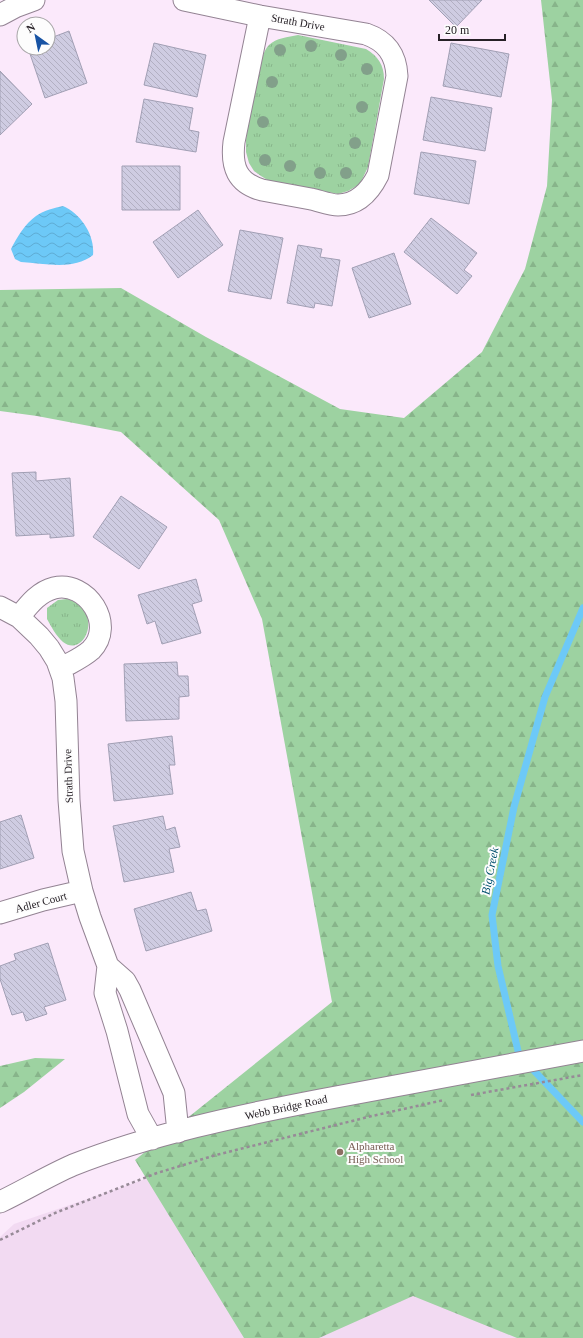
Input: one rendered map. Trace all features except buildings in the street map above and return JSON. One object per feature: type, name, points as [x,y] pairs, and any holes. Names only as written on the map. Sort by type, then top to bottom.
[{"type":"street","points":[[0,15],[15,7],[34,0]]},
{"type":"street","name":"Strath Drive","points":[[184,0],[260,16],[366,34],[375,37],[388,48],[397,66],[397,76],[378,174],[366,194],[353,202],[338,205],[253,188],[239,175],[235,167],[233,155],[234,142],[260,16]]},
{"type":"street","points":[[19,617],[37,597],[54,588],[72,589],[81,592],[89,598],[96,607],[100,618],[101,628],[98,639],[92,650],[60,669]]},
{"type":"street","name":"Strath Drive","points":[[0,607],[19,617],[49,648],[57,661],[63,678],[66,701],[69,800],[73,851],[82,891],[108,966],[105,993],[115,1023],[138,1114],[152,1139]]},
{"type":"street","name":"Adler Court","points":[[0,913],[43,900],[82,891]]},
{"type":"street","name":"Strath Drive","points":[[108,966],[125,982],[130,990],[174,1093],[178,1132]]},
{"type":"street","points":[[115,1023],[140,1013]]},
{"type":"street","name":"Webb Bridge Road","points":[[0,1202],[33,1184],[72,1166],[105,1154],[178,1132],[279,1108],[583,1051]]},
{"type":"path","points":[[469,1096],[583,1075]]},
{"type":"path","points":[[0,1240],[55,1213],[157,1173],[224,1153],[372,1116],[447,1100]]},
{"type":"shaded area","name":"Alpharetta High School","points":[[423,1084],[573,1338],[0,1338],[0,1237],[14,1224]]},
{"type":"green space","points":[[541,0],[583,0],[583,1338],[517,1338],[413,1296],[319,1338],[244,1338],[135,1160],[332,1002],[262,619],[219,520],[121,432],[37,416],[0,411],[0,290],[121,288],[206,337],[340,409],[404,418],[482,352],[525,269],[547,186],[552,100]]},
{"type":"green space","points":[[298,35],[366,49],[380,61],[383,69],[384,79],[368,167],[360,184],[348,191],[338,194],[269,181],[254,171],[249,163],[246,152],[246,140],[254,90],[257,75],[265,52],[269,45],[275,41]]},
{"type":"green space","points":[[67,599],[79,604],[86,612],[88,631],[84,639],[78,644],[71,645],[60,640],[47,619],[47,608],[58,600]]},
{"type":"green space","points":[[35,1058],[65,1059],[24,1092],[0,1108],[0,1066]]},
{"type":"water","points":[[63,206],[76,214],[86,226],[92,240],[93,255],[85,260],[67,265],[21,262],[15,259],[11,249],[28,223],[42,212]]},
{"type":"waterway","name":"Big Creek","points":[[583,608],[545,697],[514,807],[492,915],[498,966],[519,1055],[583,1122]]},
{"type":"place","name":"Alpharetta High School","points":[[340,1152]]}]
